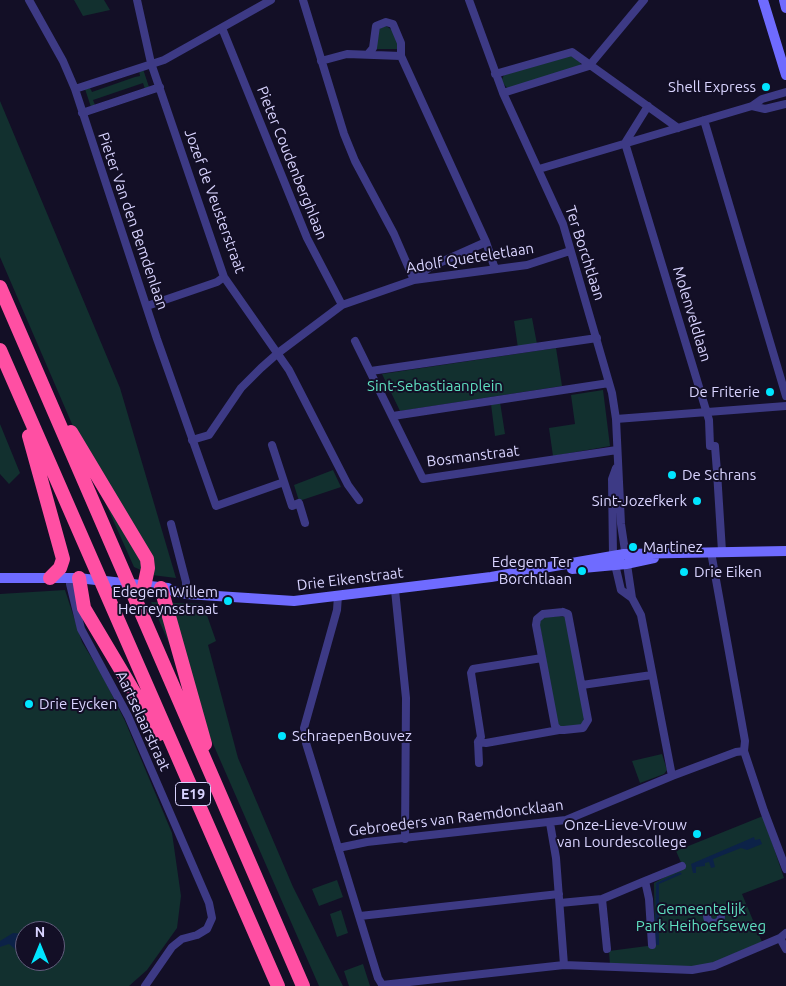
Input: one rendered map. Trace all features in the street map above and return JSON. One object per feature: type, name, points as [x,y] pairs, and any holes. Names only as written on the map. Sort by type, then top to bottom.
[{"type":"highway","name":"E19","points":[[0,287],[303,986]]},
{"type":"highway","name":"E19","points":[[0,350],[278,986]]},
{"type":"highway","points":[[18,394],[64,559],[63,565],[50,578]]},
{"type":"highway","points":[[53,407],[70,431],[146,559],[148,568],[144,587]]},
{"type":"highway","points":[[76,582],[84,608],[190,786]]},
{"type":"highway","points":[[161,588],[215,783]]},
{"type":"street","name":"Pieter Van den Bemdenlaan","points":[[30,0],[63,61],[75,89],[192,440],[216,506],[284,482]]},
{"type":"street","name":"Jozef de Veusterstraat","points":[[137,0],[152,63],[224,277],[289,370],[348,486],[359,500]]},
{"type":"street","points":[[251,0],[255,8]]},
{"type":"street","points":[[75,89],[164,60],[270,0]]},
{"type":"street","points":[[303,0],[348,143],[394,234],[414,280],[430,267],[486,242]]},
{"type":"street","name":"Ter Borchtlaan","points":[[468,0],[503,93],[563,224],[597,338],[616,419],[617,467],[625,559],[632,598]]},
{"type":"street","points":[[503,93],[589,66],[644,0]]},
{"type":"street","points":[[763,0],[783,55],[786,75]]},
{"type":"street","points":[[784,0],[786,8]]},
{"type":"street","points":[[368,54],[373,48],[376,26],[393,24],[401,44],[401,56],[486,242],[495,269]]},
{"type":"street","name":"Pieter Coudenberghlaan","points":[[222,28],[307,238],[342,305]]},
{"type":"street","points":[[495,74],[568,51],[678,128]]},
{"type":"street","points":[[322,61],[347,54],[401,56]]},
{"type":"street","points":[[82,113],[160,87]]},
{"type":"street","points":[[539,169],[752,106],[762,99],[786,92]]},
{"type":"street","points":[[752,106],[765,110],[786,104]]},
{"type":"street","points":[[625,143],[648,106]]},
{"type":"street","points":[[704,120],[786,396]]},
{"type":"street","name":"Molenveldlaan","points":[[625,143],[708,412],[710,446],[715,446],[716,455],[716,552],[745,741],[744,751],[786,869]]},
{"type":"street","name":"Adolf Queteletlaan","points":[[192,440],[209,435],[241,388],[278,353],[342,305],[414,280],[527,265],[570,251]]},
{"type":"street","points":[[147,306],[217,282],[224,277]]},
{"type":"street","points":[[371,372],[597,338]]},
{"type":"street","name":"Bosmanstraat","points":[[355,341],[423,479],[617,450]]},
{"type":"street","points":[[393,416],[609,383]]},
{"type":"street","points":[[616,419],[786,406]]},
{"type":"street","points":[[272,445],[292,506],[299,503],[305,523]]},
{"type":"street","name":"Ter Borchtlaan","points":[[617,467],[612,479],[614,560],[621,590],[632,598]]},
{"type":"street","points":[[171,524],[186,591]]},
{"type":"street","name":"Drie Eikenstraat","points":[[0,578],[50,578],[94,584],[100,581],[294,601],[491,577],[522,576],[614,560],[669,554],[786,551]]},
{"type":"street","name":"Drie Eikenstraat","points":[[0,584],[76,582]]},
{"type":"street","name":"Aartselaarstraat","points":[[76,582],[81,629],[128,716],[209,903],[212,918],[207,929],[197,935],[182,939],[172,947],[145,986]]},
{"type":"street","points":[[395,590],[402,640],[406,698],[405,839]]},
{"type":"street","points":[[338,596],[337,610],[304,728],[306,743],[382,985],[564,965],[692,970],[714,966],[783,935],[786,950]]},
{"type":"street","points":[[632,598],[642,615],[672,776]]},
{"type":"street","points":[[478,742],[486,743],[558,730],[583,728],[586,725],[588,720],[568,614],[551,612],[543,614],[537,620],[536,626],[555,726],[558,730]]},
{"type":"street","points":[[479,763],[478,742],[481,737],[471,673],[473,669],[542,658]]},
{"type":"street","points":[[582,685],[652,675]]},
{"type":"street","name":"Gebroeders van Raemdoncklaan","points":[[338,848],[347,845],[550,823],[575,816],[672,776],[736,752],[744,751]]},
{"type":"street","points":[[550,823],[560,903],[564,965]]},
{"type":"street","points":[[560,903],[602,899],[682,866]]},
{"type":"street","points":[[644,881],[649,899],[652,945]]},
{"type":"street","points":[[360,916],[559,894]]},
{"type":"street","points":[[602,899],[607,949]]},
{"type":"green space","points":[[74,0],[104,0],[110,10],[83,16]]},
{"type":"green space","points":[[386,26],[395,32],[399,49],[375,49],[378,29]]},
{"type":"green space","points":[[570,54],[580,62],[581,66],[508,89],[501,81],[504,75]]},
{"type":"green space","points":[[143,69],[149,87],[145,89],[143,83],[93,100],[95,105],[91,107],[85,89],[90,88],[92,92],[140,76],[139,70]]},
{"type":"green space","points":[[0,101],[120,388],[176,578],[152,575],[134,567],[101,493],[90,455],[72,424],[0,257]]},
{"type":"green space","points":[[532,318],[537,344],[518,348],[514,321]]},
{"type":"green space","name":"Sint-Sebastiaanplein","points":[[556,348],[562,386],[400,411],[382,374]]},
{"type":"green space","points":[[603,390],[610,446],[553,456],[549,428],[575,424],[571,395]]},
{"type":"green space","points":[[500,402],[505,434],[495,436],[491,404]]},
{"type":"green space","points":[[0,424],[20,473],[9,484],[0,474]]},
{"type":"green space","points":[[333,470],[341,487],[299,501],[294,485]]},
{"type":"green space","name":"Drie Eycken","points":[[65,590],[82,642],[101,673],[125,721],[172,833],[181,896],[177,928],[147,970],[129,986],[0,986],[0,594]]},
{"type":"green space","points":[[151,602],[203,604],[216,641],[208,645],[238,758],[293,887],[343,986],[319,986]]},
{"type":"green space","points":[[545,617],[565,617],[568,622],[585,714],[582,726],[577,727],[558,726],[539,622]]},
{"type":"green space","points":[[662,754],[667,770],[664,774],[640,783],[632,761]]},
{"type":"green space","name":"Gemeentelijk Park Heihoefseweg","points":[[763,816],[784,878],[742,894],[762,942],[703,967],[610,965],[609,951],[655,945],[654,883],[683,867],[676,851]]},
{"type":"green space","points":[[337,880],[343,897],[319,906],[312,889]]},
{"type":"green space","points":[[341,910],[348,933],[337,937],[330,914]]},
{"type":"green space","points":[[363,964],[370,986],[349,986],[344,971]]},
{"type":"water","points":[[754,837],[755,840],[760,839],[762,844],[747,850],[741,848],[713,859],[715,867],[711,868],[709,862],[705,863],[705,866],[696,867],[696,873],[693,873],[691,864]]},
{"type":"water","points":[[680,872],[682,874],[659,884],[659,945],[655,945],[656,883]]},
{"type":"water","points":[[15,933],[15,949],[9,944],[0,947],[0,941]]},
{"type":"place","name":"Shell Express","points":[[766,87]]},
{"type":"place","name":"De Friterie","points":[[770,392]]},
{"type":"place","name":"De Schrans","points":[[672,475]]},
{"type":"place","name":"Sint-Jozefkerk","points":[[697,501]]},
{"type":"place","name":"Martinez","points":[[633,547]]},
{"type":"place","name":"Edegem Ter Borchtlaan","points":[[582,571]]},
{"type":"place","name":"Drie Eiken","points":[[684,572]]},
{"type":"place","name":"Edegem Willem Herreynsstraat","points":[[228,601]]},
{"type":"place","name":"Drie Eycken","points":[[29,704]]},
{"type":"place","name":"SchraepenBouvez","points":[[282,736]]},
{"type":"place","name":"Onze-Lieve-Vrouw van Lourdescollege","points":[[697,834]]}]
